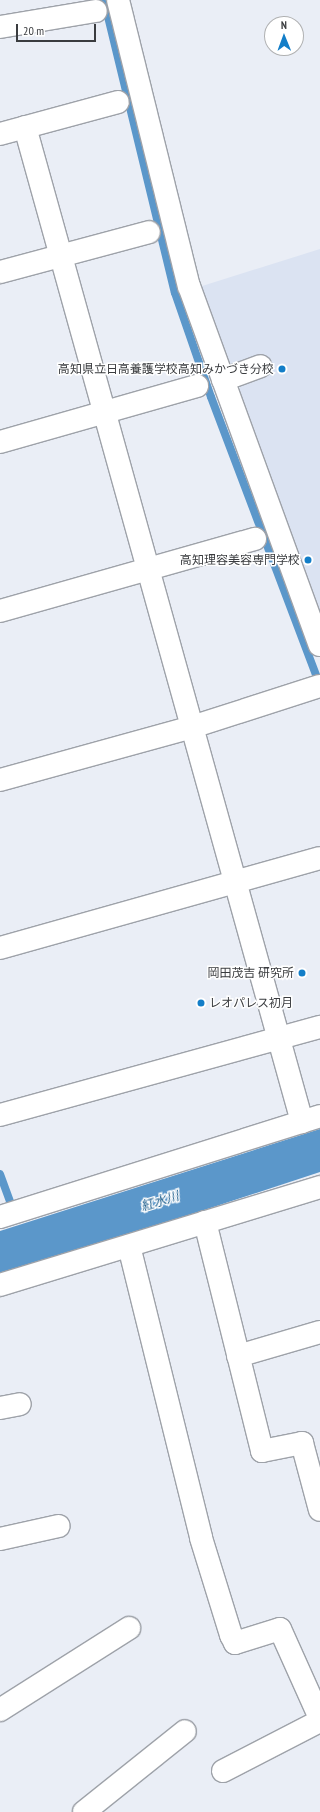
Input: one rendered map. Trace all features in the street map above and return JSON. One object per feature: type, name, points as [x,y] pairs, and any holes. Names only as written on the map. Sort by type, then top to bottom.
[{"type":"street","points":[[118,0],[189,286],[320,645]]},
{"type":"street","points":[[0,27],[96,11]]},
{"type":"street","points":[[0,134],[118,102]]},
{"type":"street","points":[[0,1216],[311,1119],[279,1038],[25,127]]},
{"type":"street","points":[[0,272],[149,232]]},
{"type":"street","points":[[223,380],[261,366]]},
{"type":"street","points":[[0,442],[197,386]]},
{"type":"street","points":[[0,612],[255,539]]},
{"type":"street","points":[[0,780],[192,727],[317,687]]},
{"type":"street","points":[[0,948],[320,858]]},
{"type":"street","points":[[0,1115],[320,1027]]},
{"type":"street","points":[[0,1285],[320,1187]]},
{"type":"street","points":[[205,1222],[262,1451],[302,1443],[320,1510]]},
{"type":"street","points":[[129,1246],[201,1538],[231,1635],[235,1643],[280,1629],[320,1718]]},
{"type":"street","points":[[238,1356],[320,1332]]},
{"type":"street","points":[[0,1539],[59,1526]]},
{"type":"street","points":[[0,1710],[129,1628]]},
{"type":"street","points":[[223,1771],[320,1721]]},
{"type":"street","points":[[84,1812],[185,1731]]},
{"type":"shaded area","name":"高知県立日高養護学校高知みかづき分校","points":[[320,249],[320,625],[237,394],[242,383],[237,367],[224,360],[199,287]]},
{"type":"water","name":"紅水川","points":[[320,1129],[320,1172],[0,1277],[0,1231]]},
{"type":"waterway","points":[[104,0],[175,293],[211,397],[320,685]]},
{"type":"waterway","points":[[0,1174],[10,1202]]},
{"type":"place","name":"高知県立日高養護学校高知みかづき分校","points":[[282,369]]},
{"type":"place","name":"高知理容美容専門学校","points":[[308,560]]},
{"type":"place","name":"岡田茂吉 研究所","points":[[302,973]]},
{"type":"place","name":"レオパレス初月","points":[[201,1003]]}]
